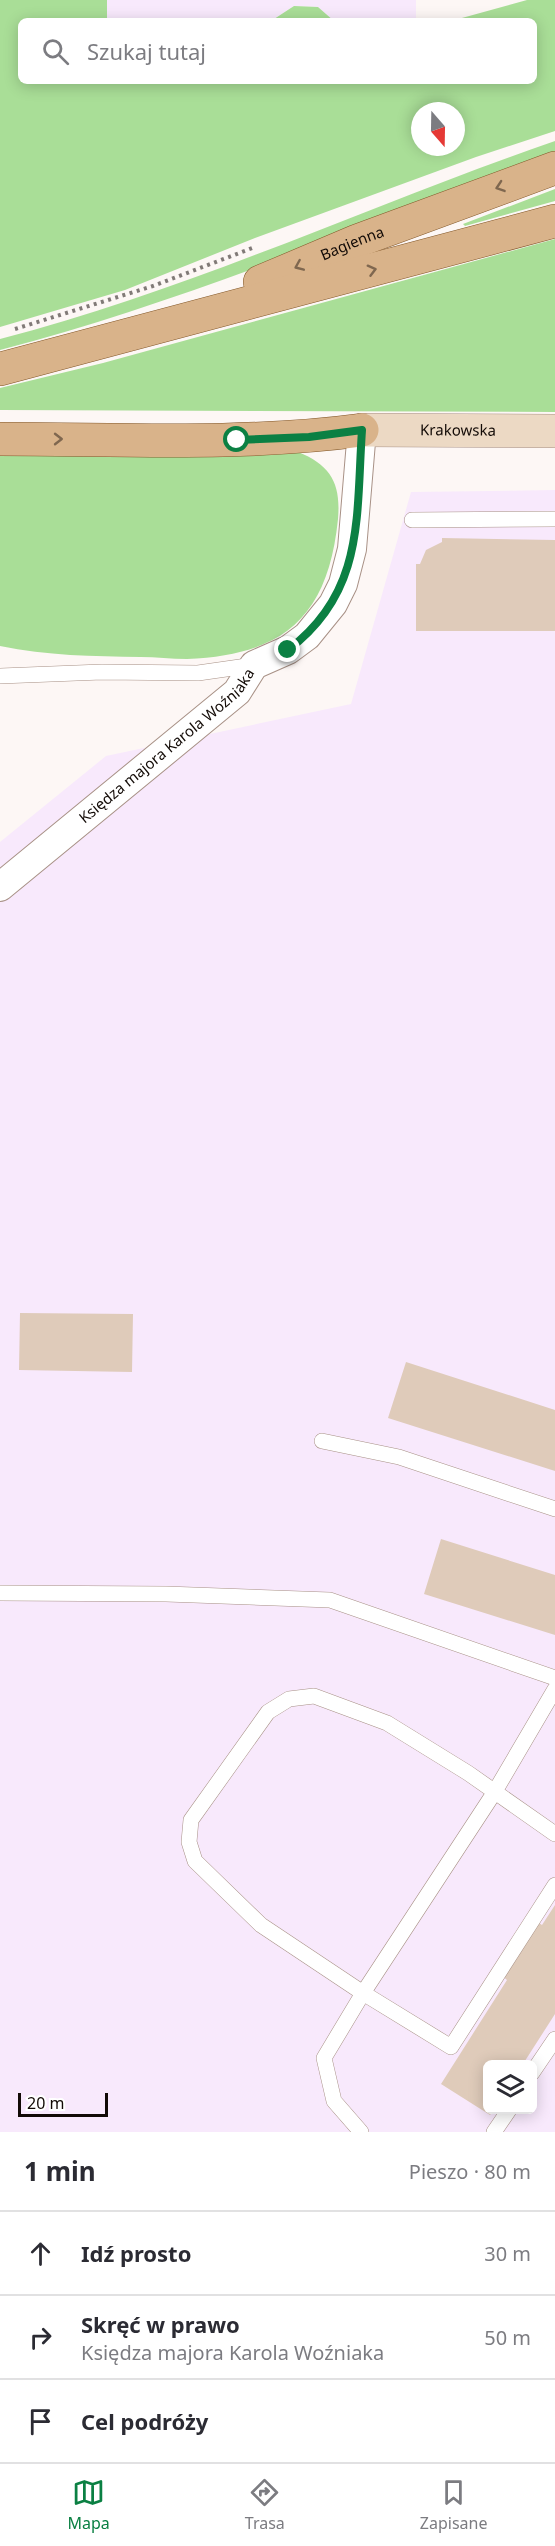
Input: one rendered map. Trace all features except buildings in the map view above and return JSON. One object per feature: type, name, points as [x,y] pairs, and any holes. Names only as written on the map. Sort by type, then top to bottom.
[{"type":"main road","name":"Bagienna","points":[[153,327],[357,241],[555,168]]},
{"type":"main road","name":"Bagienna","points":[[0,369],[555,221]]},
{"type":"main road","points":[[0,439],[237,440],[309,437],[362,430]]},
{"type":"street","name":"Krakowska","points":[[362,430],[555,431]]},
{"type":"street","name":"Księdza majora Karola Woźniaka","points":[[0,887],[237,692],[254,665],[288,650],[307,636],[333,604],[343,584],[352,549],[362,430]]},
{"type":"lane","points":[[412,520],[555,519]]},
{"type":"lane","points":[[0,676],[102,672],[198,673],[234,670],[254,665]]},
{"type":"lane","points":[[322,1441],[399,1457],[555,1509]]},
{"type":"lane","points":[[0,1593],[166,1594],[330,1600],[555,1678]]},
{"type":"lane","points":[[361,2132],[334,2101],[324,2058],[363,1993],[494,1792],[555,1689]]},
{"type":"lane","points":[[555,1834],[468,1773],[387,1723],[314,1696],[289,1699],[268,1712],[191,1820],[189,1842],[195,1861],[261,1925],[363,1993],[451,2047],[555,1885]]},
{"type":"lane","points":[[537,2066],[555,2039]]},
{"type":"lane","points":[[494,2132],[506,2114]]},
{"type":"path","points":[[6,332],[74,313],[153,286],[263,244]]},
{"type":"shaded area","points":[[107,0],[416,0],[416,18],[331,18],[318,7],[294,6],[276,18],[107,18]]},
{"type":"shaded area","points":[[555,490],[555,2132],[0,2132],[0,842],[106,756],[351,704],[411,492]]},
{"type":"green space","points":[[0,0],[107,0],[107,18],[18,18],[18,84],[537,84],[537,18],[462,18],[527,0],[555,0],[555,131],[476,157],[255,238],[125,290],[0,327]]},
{"type":"green space","points":[[294,6],[318,7],[331,18],[276,18]]},
{"type":"green space","points":[[555,141],[555,155],[349,233],[141,308],[0,350],[0,339],[71,319],[210,272]]},
{"type":"green space","points":[[555,189],[555,201],[465,226],[463,224]]},
{"type":"green space","points":[[555,239],[555,412],[0,410],[0,388],[103,363]]},
{"type":"green space","points":[[0,450],[298,452],[319,463],[326,470],[338,496],[338,519],[333,553],[324,582],[311,605],[295,624],[275,639],[250,649],[221,656],[187,659],[88,656],[35,652],[0,646]]},
{"type":"route","points":[[237,440],[309,437],[362,430],[352,549],[343,584],[333,604],[322,618],[307,636],[288,650]]}]
